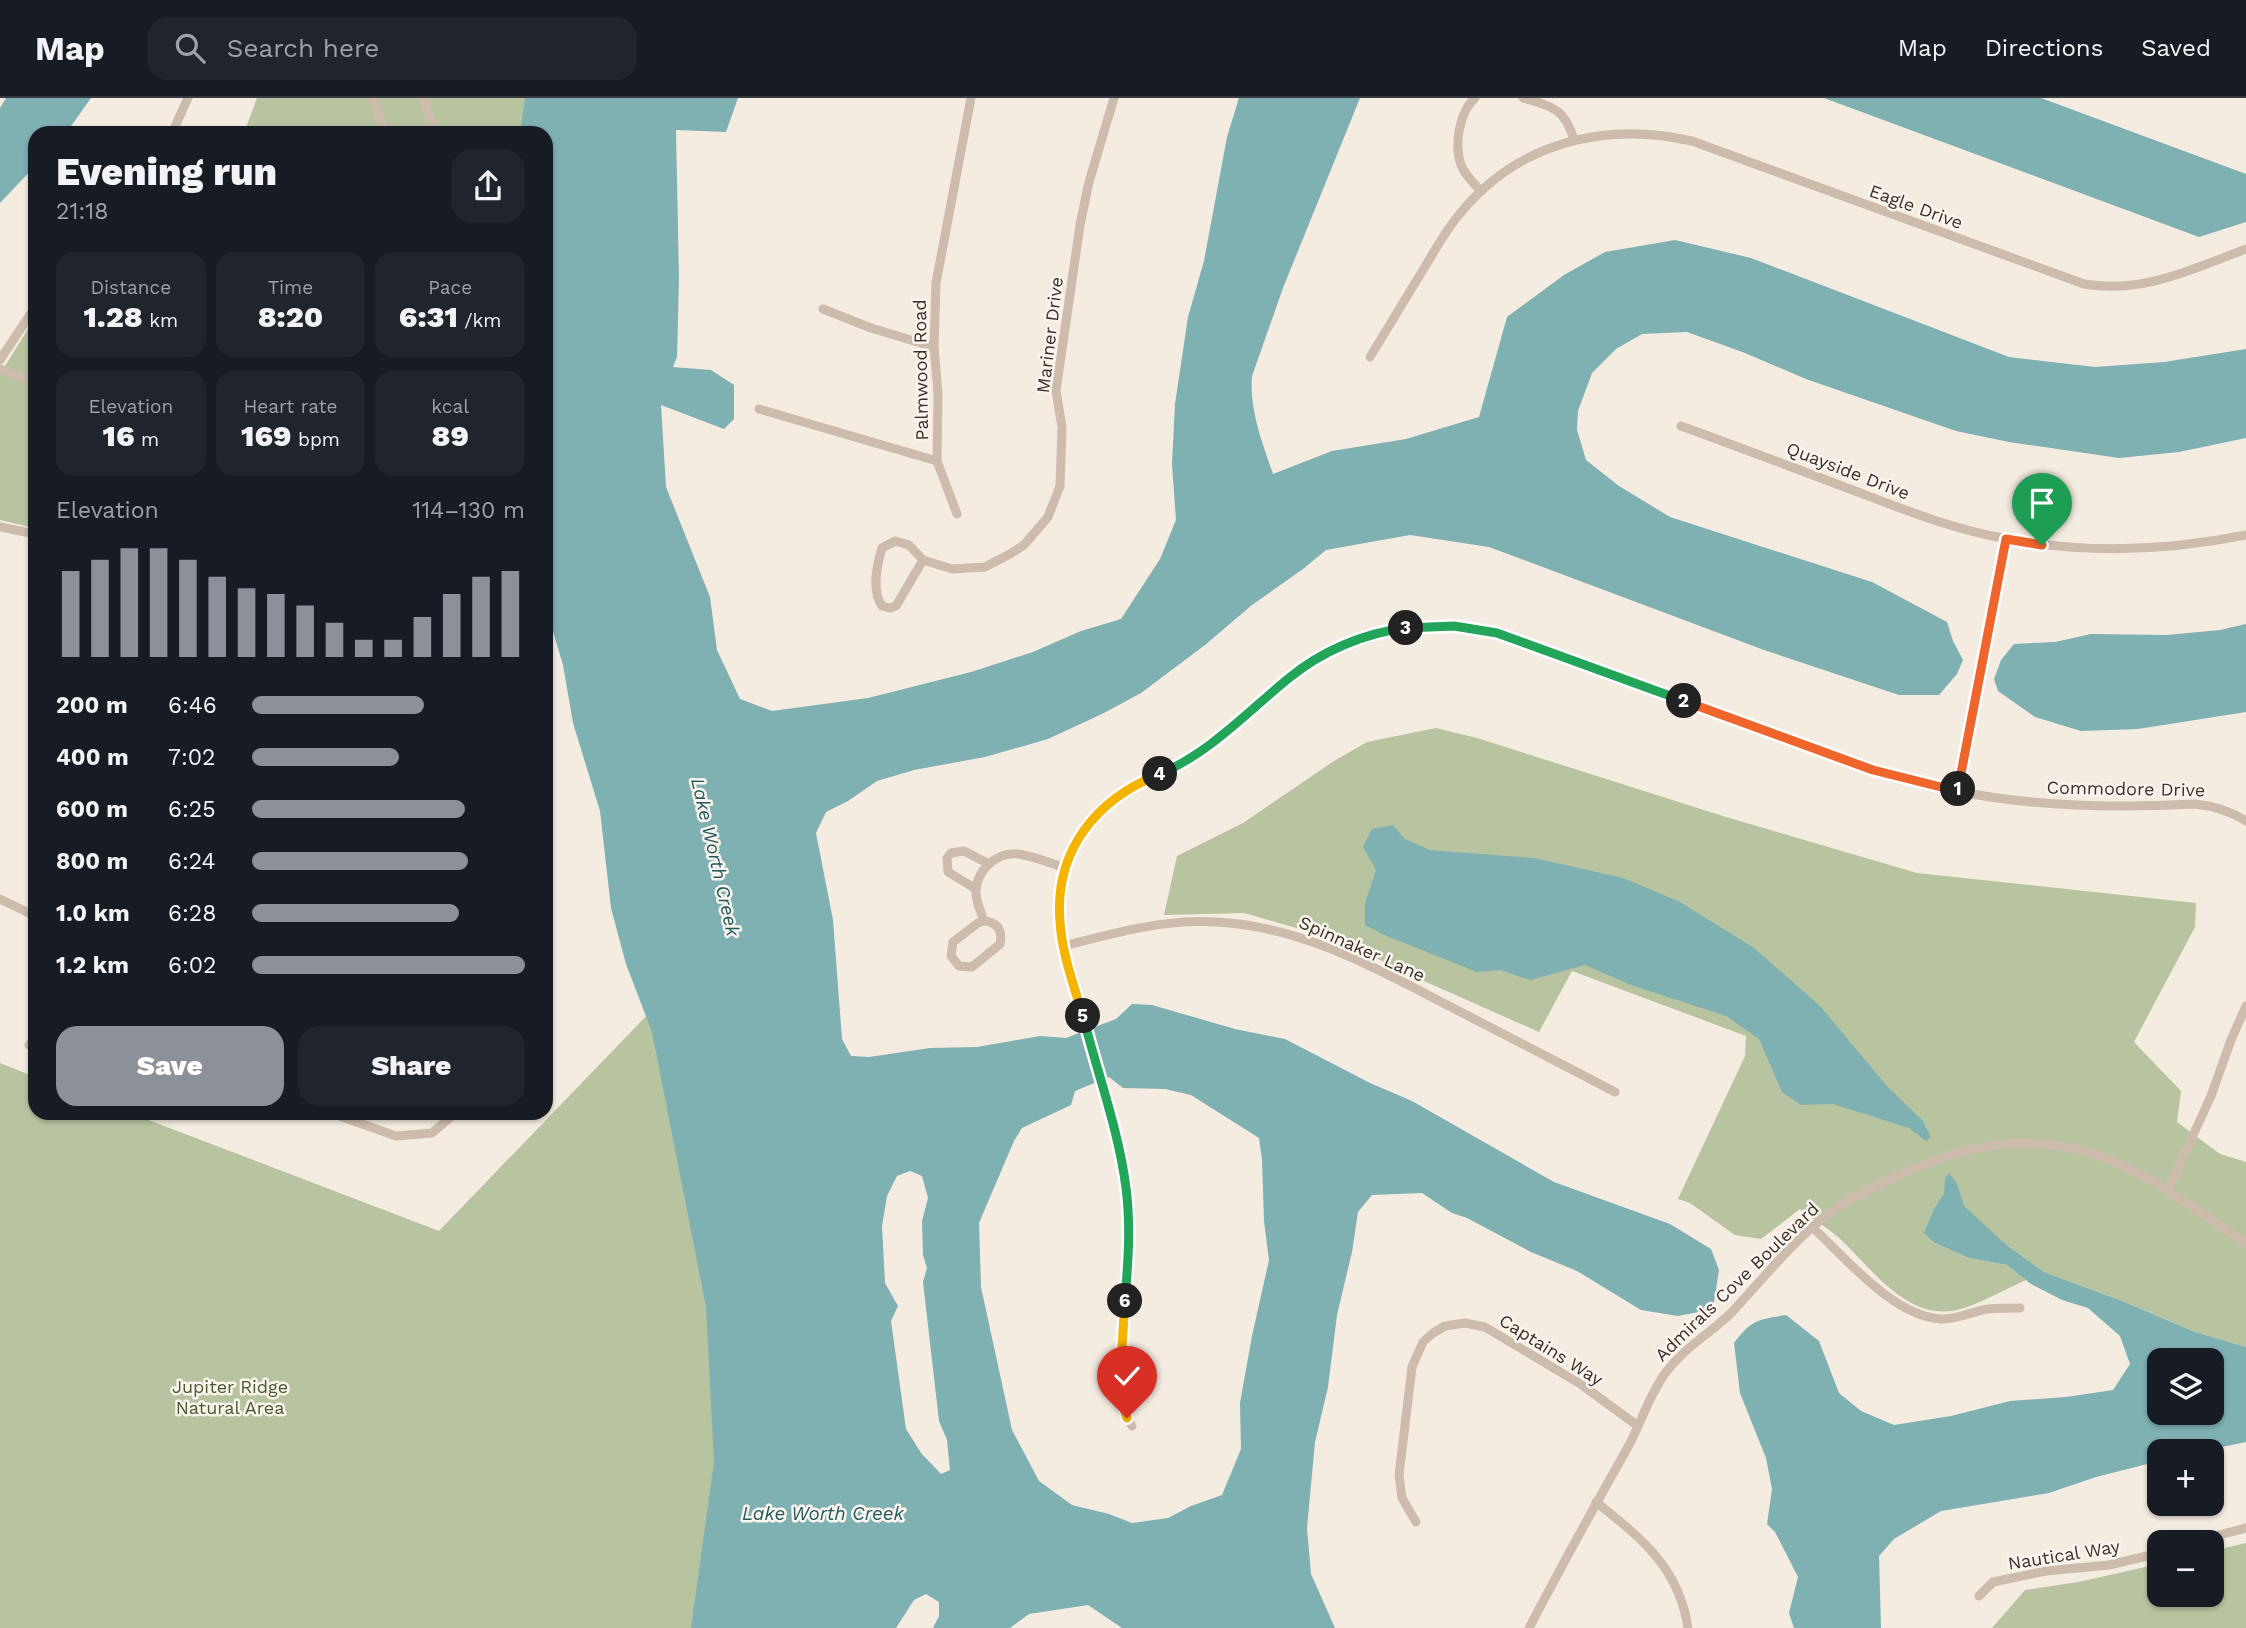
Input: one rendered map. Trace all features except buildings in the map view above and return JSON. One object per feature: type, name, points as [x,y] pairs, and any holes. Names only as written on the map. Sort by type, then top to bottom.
[{"type":"street","points":[[175,126],[188,98]]},
{"type":"street","points":[[373,98],[383,126]]},
{"type":"street","points":[[423,98],[433,126]]},
{"type":"street","name":"Palmwood Road","points":[[957,514],[937,461],[938,393],[933,347],[936,283],[971,98]]},
{"type":"street","name":"Mariner Drive","points":[[923,560],[896,606],[882,606],[877,598],[877,566],[882,548],[895,541],[909,545],[923,560],[952,569],[985,566],[1024,545],[1048,517],[1060,486],[1062,426],[1056,391],[1080,225],[1089,182],[1114,98]]},
{"type":"street","points":[[1475,98],[1468,104],[1462,117],[1459,152],[1465,173],[1481,191]]},
{"type":"street","points":[[1523,98],[1558,111],[1567,121],[1574,140]]},
{"type":"street","name":"Eagle Drive","points":[[1370,357],[1448,229],[1481,191],[1527,158],[1574,140],[1629,133],[1692,141],[2084,284],[2111,288],[2146,284],[2246,249]]},
{"type":"street","points":[[823,309],[871,328],[933,347]]},
{"type":"street","points":[[0,360],[28,318]]},
{"type":"street","points":[[0,369],[28,380]]},
{"type":"street","points":[[759,409],[937,461]]},
{"type":"street","name":"Quayside Drive","points":[[1681,426],[1928,518],[2006,539],[2078,549],[2114,550],[2186,546],[2246,535]]},
{"type":"street","points":[[0,527],[28,533]]},
{"type":"street","points":[[1957,791],[2006,539]]},
{"type":"street","name":"Commodore Drive","points":[[1064,946],[1059,901],[1065,868],[1081,834],[1107,804],[1140,782],[1201,752],[1303,668],[1352,642],[1376,634],[1428,626],[1480,629],[1514,638],[1831,756],[1883,773],[1957,791],[2053,804],[2139,807],[2195,804],[2224,810],[2246,821]]},
{"type":"street","points":[[976,889],[948,872],[945,865],[947,858],[957,850],[964,851],[989,864]]},
{"type":"street","points":[[984,920],[953,942],[951,956],[959,966],[972,967],[1000,944],[1000,930],[997,925],[984,920],[977,903],[976,889],[981,874],[989,864],[1005,855],[1019,855],[1065,868]]},
{"type":"street","points":[[0,899],[28,913]]},
{"type":"street","name":"Spinnaker Lane","points":[[1064,946],[1120,931],[1181,922],[1242,924],[1289,934],[1389,975],[1615,1092]]},
{"type":"street","points":[[1064,946],[1121,1158],[1129,1214],[1119,1392],[1124,1412],[1132,1426]]},
{"type":"street","points":[[2168,1190],[2211,1096],[2246,1006]]},
{"type":"street","points":[[351,1120],[396,1136],[432,1133],[447,1120]]},
{"type":"street","name":"Admirals Cove Boulevard","points":[[1529,1628],[1658,1385],[1680,1355],[1729,1315],[1812,1227],[1856,1196],[1926,1162],[1968,1149],[2021,1143],[2074,1149],[2125,1166],[2168,1190],[2246,1243]]},
{"type":"street","points":[[1812,1227],[1892,1301],[1916,1314],[1943,1319],[1986,1309],[2020,1308]]},
{"type":"street","name":"Captains Way","points":[[1416,1522],[1402,1498],[1399,1475],[1412,1367],[1423,1342],[1445,1326],[1465,1323],[1485,1327],[1582,1385],[1638,1426]]},
{"type":"street","points":[[1596,1502],[1647,1544],[1668,1569],[1684,1606],[1688,1628]]},
{"type":"street","points":[[2224,1534],[2246,1528]]},
{"type":"street","name":"Nautical Way","points":[[1979,1596],[1993,1582],[2046,1571],[2109,1565],[2147,1556]]},
{"type":"green space","points":[[257,98],[527,98],[525,126],[247,126]]},
{"type":"green space","points":[[28,329],[28,526],[0,520],[0,374]]},
{"type":"green space","points":[[1436,728],[1477,738],[1726,817],[1917,873],[2196,903],[2195,927],[2134,1042],[2181,1091],[2177,1122],[2220,1154],[2246,1162],[2246,1347],[2195,1332],[2044,1272],[2008,1246],[1963,1206],[1957,1183],[1945,1178],[1945,1194],[1935,1207],[1935,1243],[1969,1258],[2007,1265],[2026,1280],[1965,1308],[1939,1311],[1906,1300],[1834,1234],[1800,1209],[1761,1239],[1735,1235],[1690,1203],[1678,1199],[1745,1056],[1746,1036],[1572,971],[1539,1032],[1339,940],[1244,913],[1164,915],[1177,856],[1243,823],[1334,761],[1367,742]]},
{"type":"green space","name":"Jupiter Ridge Natural Area","points":[[652,1010],[719,1358],[714,1598],[704,1628],[0,1628],[0,1063],[28,1074],[28,1120],[148,1120],[439,1231],[546,1120],[553,1120],[553,1113]]},
{"type":"green space","points":[[2246,1543],[2246,1628],[1992,1628],[2025,1590],[2147,1567],[2147,1607],[2224,1607],[2224,1548]]},
{"type":"water","points":[[6,98],[91,98],[71,126],[28,126],[28,173],[0,203],[0,108]]},
{"type":"water","name":"Lake Worth Creek","points":[[525,98],[738,98],[726,132],[676,130],[679,279],[677,357],[673,367],[711,370],[734,385],[734,419],[724,429],[661,405],[666,487],[710,597],[717,650],[740,699],[772,711],[868,698],[971,672],[1121,619],[1160,559],[1176,520],[1172,464],[1175,404],[1188,317],[1204,261],[1227,137],[1239,98],[1360,98],[1283,288],[1252,376],[1254,413],[1273,474],[1332,451],[1406,439],[1479,417],[1507,317],[1564,275],[1605,252],[1675,240],[1751,258],[2009,357],[2095,367],[2164,362],[2246,349],[2246,438],[2179,452],[2119,458],[2009,442],[1956,431],[1806,379],[1687,332],[1642,334],[1616,349],[1592,373],[1578,411],[1577,430],[1586,460],[1619,486],[1670,517],[1872,582],[1947,622],[1963,660],[1957,674],[1939,695],[1899,695],[1764,650],[1489,547],[1410,535],[1326,550],[1141,693],[1102,714],[1048,739],[985,757],[914,770],[877,781],[826,812],[816,833],[833,920],[842,1039],[851,1056],[869,1057],[930,1048],[977,1047],[1040,1036],[1066,1038],[1116,1019],[1132,1004],[1152,1005],[1235,1029],[1285,1039],[1370,1083],[1412,1101],[1554,1182],[1670,1224],[1711,1249],[1719,1270],[1714,1302],[1704,1311],[1678,1316],[1641,1310],[1577,1271],[1531,1252],[1467,1218],[1452,1213],[1422,1193],[1372,1195],[1358,1212],[1352,1252],[1337,1315],[1328,1387],[1315,1442],[1307,1528],[1311,1574],[1335,1628],[1122,1628],[1088,1605],[1029,1614],[1010,1628],[933,1628],[939,1616],[939,1602],[926,1594],[914,1600],[896,1628],[691,1628],[714,1462],[706,1307],[652,1032],[626,964],[611,908],[600,811],[573,723],[563,665],[553,631],[553,126],[521,126]],"holes":[[[1109,1077],[1123,1088],[1165,1089],[1191,1095],[1259,1138],[1269,1260],[1240,1403],[1241,1449],[1222,1495],[1168,1518],[1132,1523],[1072,1505],[1039,1481],[1012,1430],[981,1287],[979,1223],[1022,1128],[1071,1105],[1075,1091]],[[910,1171],[922,1176],[928,1198],[922,1221],[923,1255],[927,1268],[923,1282],[939,1421],[947,1440],[950,1470],[941,1474],[921,1453],[906,1429],[891,1321],[898,1306],[885,1283],[882,1226],[887,1196],[897,1176]]]},
{"type":"water","points":[[1824,98],[2041,98],[2246,174],[2246,222],[2199,237]]},
{"type":"water","points":[[2246,624],[2246,712],[2138,729],[2081,731],[2035,717],[1998,691],[1994,679],[2001,660],[2014,644],[2055,642],[2091,634],[2167,635],[2220,630]]},
{"type":"water","points":[[1393,825],[1405,839],[1430,850],[1534,858],[1623,878],[1680,902],[1754,948],[1820,1006],[1886,1085],[1923,1121],[1931,1137],[1926,1141],[1909,1128],[1833,1104],[1801,1105],[1782,1092],[1759,1039],[1726,1016],[1631,985],[1585,965],[1530,980],[1500,970],[1477,972],[1365,925],[1365,903],[1376,870],[1363,847],[1372,829]]},
{"type":"water","points":[[1949,1173],[1957,1183],[1964,1206],[2008,1246],[2044,1272],[2195,1332],[2246,1347],[2246,1442],[2224,1447],[2224,1439],[2147,1439],[2147,1464],[2049,1493],[1941,1511],[1894,1539],[1879,1556],[1881,1628],[1794,1628],[1789,1613],[1798,1577],[1775,1532],[1767,1524],[1772,1489],[1766,1458],[1740,1393],[1734,1343],[1751,1325],[1786,1315],[1819,1341],[1839,1393],[1861,1411],[1894,1425],[1951,1416],[2010,1401],[2113,1390],[2130,1364],[2120,1336],[2088,1308],[2062,1300],[2031,1284],[2007,1265],[1969,1258],[1935,1243],[1924,1233],[1944,1194],[1945,1178]]},
{"type":"route","points":[[1127,1418],[1119,1399],[1129,1242],[1126,1186],[1121,1158],[1064,946],[1059,901],[1071,852],[1093,818],[1107,804],[1123,791],[1201,752],[1289,678],[1318,658],[1376,634],[1428,626],[1480,629],[1514,638],[1831,756],[1915,782],[1957,791],[2006,539],[2042,545]]}]
